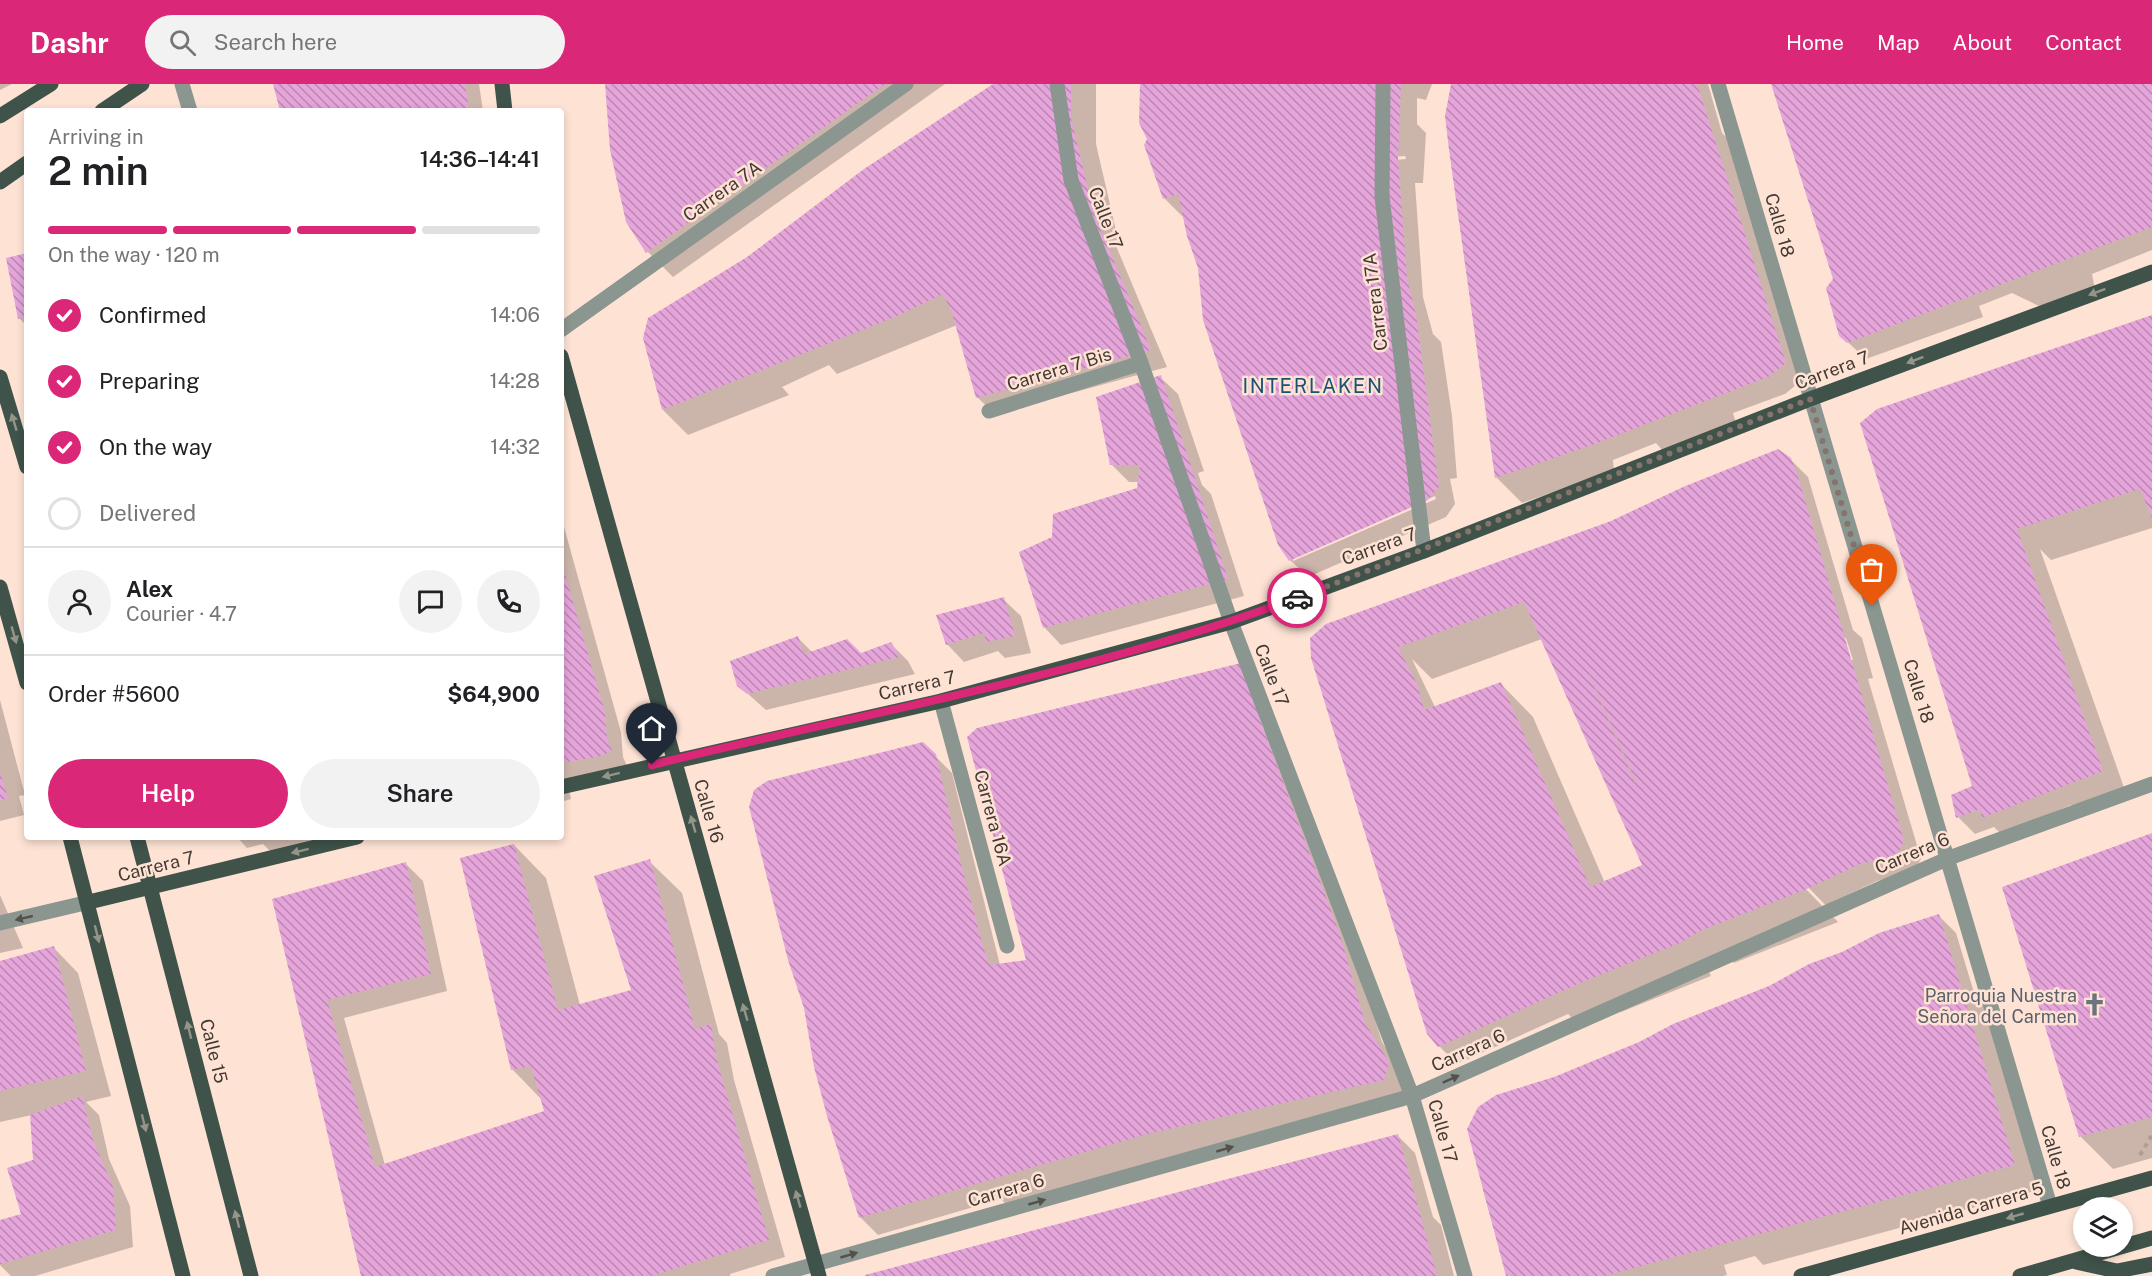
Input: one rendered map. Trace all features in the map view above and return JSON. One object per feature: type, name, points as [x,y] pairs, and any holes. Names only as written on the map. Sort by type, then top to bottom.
[{"type":"main road","points":[[0,116],[51,84]]},
{"type":"main road","points":[[106,108],[141,84]]},
{"type":"main road","points":[[502,84],[505,108]]},
{"type":"main road","points":[[0,182],[24,165]]},
{"type":"main road","name":"Carrera 7","points":[[564,786],[675,759],[941,701],[1231,622],[1424,551],[1810,399],[2152,272]]},
{"type":"main road","name":"Calle 16","points":[[564,367],[818,1270]]},
{"type":"main road","points":[[0,377],[24,457]]},
{"type":"main road","points":[[0,587],[24,672]]},
{"type":"main road","points":[[71,840],[89,902],[183,1276]]},
{"type":"main road","name":"Calle 15","points":[[138,840],[152,887],[251,1276]]},
{"type":"main road","name":"Carrera 7","points":[[89,902],[345,840]]},
{"type":"main road","name":"Avenida Carrera 5","points":[[1801,1276],[2152,1178]]},
{"type":"main road","points":[[2020,1276],[2042,1273],[2152,1238]]},
{"type":"main road","points":[[2073,1262],[2117,1271],[2152,1264]]},
{"type":"street","points":[[182,84],[189,108]]},
{"type":"street","name":"Carrera 7A","points":[[564,328],[906,84]]},
{"type":"street","name":"Calle 17","points":[[1057,84],[1071,180],[1141,363],[1231,622],[1412,1096],[1465,1276]]},
{"type":"street","name":"Carrera 17A","points":[[1383,84],[1382,197],[1424,551]]},
{"type":"street","name":"Calle 18","points":[[1718,84],[2050,1206]]},
{"type":"street","name":"Carrera 7 Bis","points":[[989,411],[1141,363]]},
{"type":"street","name":"Carrera 16A","points":[[941,701],[1007,946]]},
{"type":"street","name":"Carrera 6","points":[[772,1276],[818,1270],[1412,1096],[1948,858],[2152,784]]},
{"type":"street","name":"Carrera 7","points":[[0,923],[89,902]]},
{"type":"building","points":[[273,84],[465,84],[469,108],[279,108]]},
{"type":"building","points":[[605,84],[885,84],[646,253],[626,222],[610,150]]},
{"type":"building","points":[[993,84],[1071,84],[1071,118],[1094,214],[1151,350],[976,398],[952,313],[943,294],[897,316],[662,410],[643,338],[648,318],[747,257],[864,169]]},
{"type":"building","points":[[1140,84],[1401,84],[1398,158],[1407,278],[1416,315],[1439,487],[1428,500],[1289,561],[1278,545],[1203,320],[1198,268],[1187,236],[1178,194],[1163,199],[1144,145],[1147,139],[1139,123]]},
{"type":"building","points":[[1451,84],[1697,84],[1786,363],[1768,377],[1589,446],[1495,478],[1445,116]]},
{"type":"building","points":[[1771,84],[2152,84],[2152,227],[1847,343],[1839,336],[1826,288],[1833,279]]},
{"type":"building","points":[[24,254],[24,316],[18,319],[6,258]]},
{"type":"building","points":[[2152,315],[2152,518],[2140,489],[2017,529],[2103,771],[1982,818],[1980,809],[1956,818],[1951,795],[1972,786],[1860,423],[1877,409]]},
{"type":"building","points":[[1161,375],[1228,579],[1043,628],[1019,552],[1052,537],[1053,514],[1137,488],[1140,465],[1110,465],[1096,397]]},
{"type":"building","points":[[1778,449],[1791,458],[1904,841],[1897,855],[1860,864],[1807,889],[1700,931],[1680,943],[1587,980],[1438,1047],[1427,1034],[1311,658],[1310,638],[1326,624],[1611,521],[1683,487]],"holes":[[[1524,602],[1642,865],[1590,887],[1501,682],[1424,710],[1417,684],[1398,647]],[[1587,668],[1636,782],[1635,783],[1595,689]]]},
{"type":"building","points":[[564,571],[605,713],[607,739],[612,750],[602,756],[564,762]]},
{"type":"building","points":[[1004,597],[1015,636],[986,642],[984,633],[946,645],[936,615]]},
{"type":"building","points":[[798,636],[804,654],[847,639],[861,653],[891,642],[900,657],[747,694],[737,686],[730,661]]},
{"type":"building","points":[[1245,662],[1262,725],[1340,935],[1365,1023],[1389,1062],[1384,1080],[1147,1134],[859,1218],[827,1116],[814,1067],[804,1008],[788,960],[749,807],[754,790],[767,781],[923,742],[936,754],[962,868],[990,965],[1026,960],[967,737],[977,728]]},
{"type":"building","points":[[0,773],[8,798],[0,800]]},
{"type":"building","name":"Parroquia Nuestra Señora del Carmen","points":[[2152,833],[2152,1117],[2079,1137],[2002,887]]},
{"type":"building","points":[[514,844],[558,1010],[631,990],[594,876],[650,859],[695,1029],[711,1024],[717,1061],[769,1240],[651,1276],[361,1276],[272,899],[406,862],[431,974],[327,1000],[375,1167],[544,1111],[531,1066],[511,1070],[460,858]]},
{"type":"building","points":[[1939,914],[2015,1165],[1604,1276],[1506,1276],[1467,1129],[1478,1107],[1496,1095],[1554,1077],[1639,1042],[1673,1024],[1769,986],[1809,964],[1842,952],[1879,933]]},
{"type":"building","points":[[54,946],[86,1071],[0,1091],[0,961]]},
{"type":"building","points":[[82,1096],[93,1140],[113,1187],[116,1230],[0,1264],[0,1220],[21,1214],[7,1168],[33,1160],[30,1115]]},
{"type":"building","points":[[1398,1134],[1437,1276],[865,1276],[865,1275]]},
{"type":"way so far","points":[[1297,598],[1424,551],[1810,399],[1872,606]]},
{"type":"place","name":"Parroquia Nuestra Señora del Carmen","points":[[2095,1005]]},
{"type":"district","name":"INTERLAKEN","points":[[1313,386]]},
{"type":"route","points":[[652,765],[941,701],[1231,622],[1297,598]]}]
